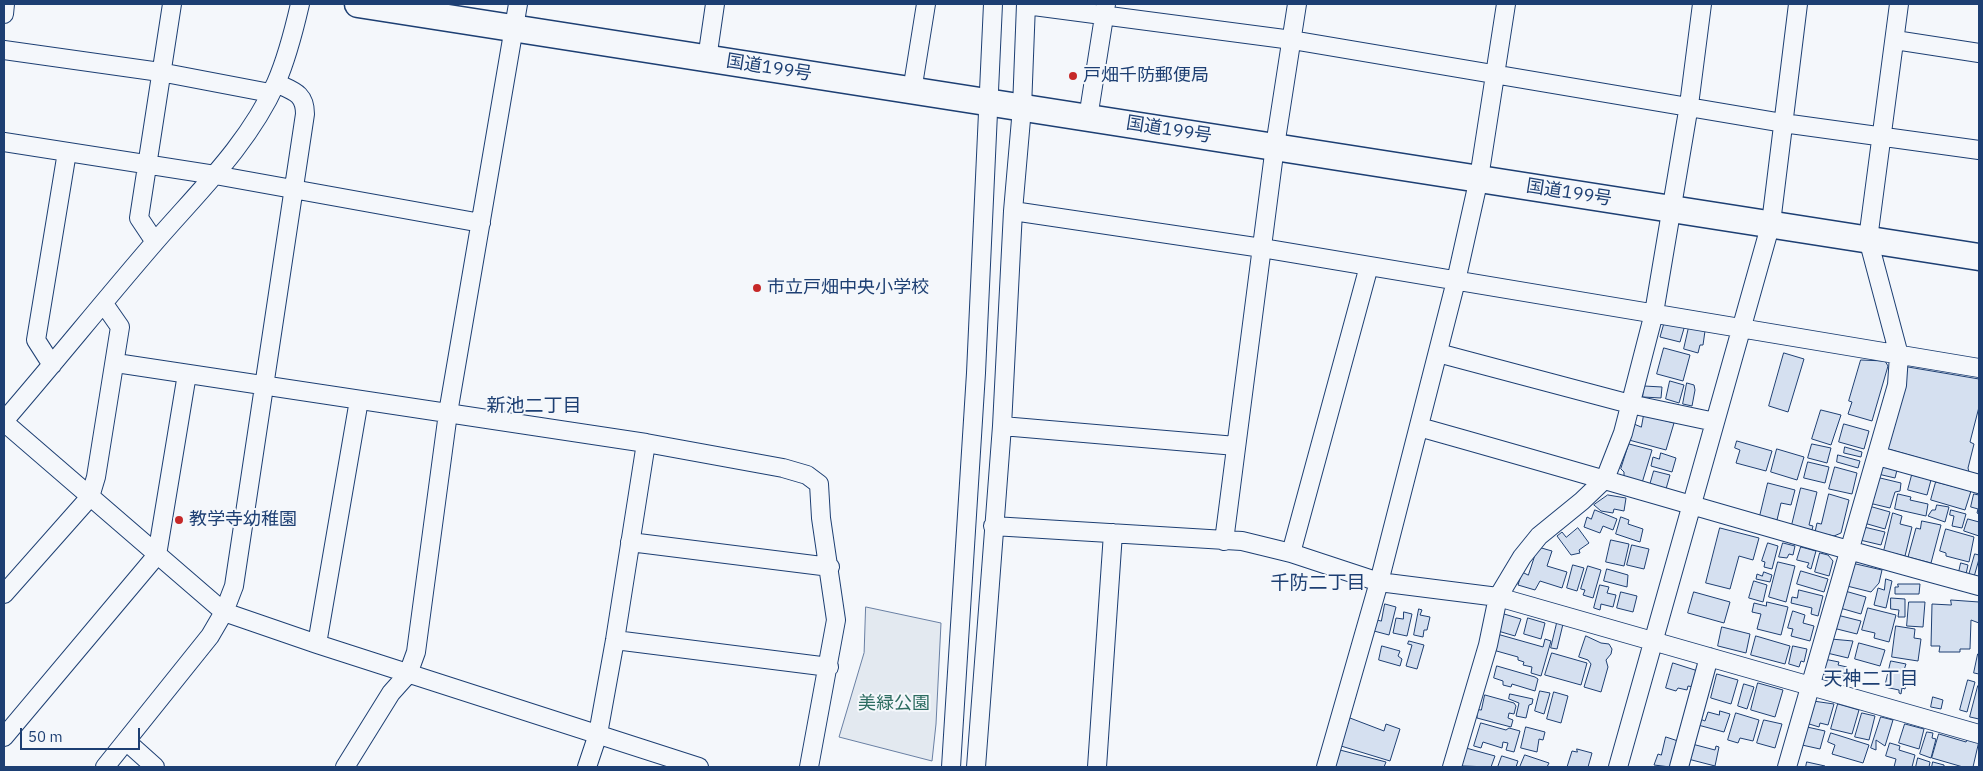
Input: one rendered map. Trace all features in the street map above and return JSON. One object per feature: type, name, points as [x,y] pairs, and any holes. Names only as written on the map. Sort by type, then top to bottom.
[{"type":"highway","name":"国道199号","points":[[358,4],[516,16],[707,59],[1670,209],[1771,223],[1979,257]]},
{"type":"street","points":[[4,14],[5,4]]},
{"type":"street","points":[[156,242],[139,218],[172,4]]},
{"type":"street","points":[[300,4],[290,43],[273,88],[254,123],[215,175],[4,421],[224,612],[408,674],[693,766]]},
{"type":"street","points":[[707,59],[715,4]]},
{"type":"street","points":[[912,91],[926,4]]},
{"type":"street","points":[[951,767],[990,102],[993,4]]},
{"type":"street","points":[[976,767],[1002,426],[1012,212],[1022,108],[1026,4],[1105,10],[1497,73],[1784,123],[1979,150]]},
{"type":"street","points":[[1224,541],[1275,146],[1297,4]]},
{"type":"street","points":[[1326,767],[1379,582],[1456,281],[1479,178],[1497,73],[1506,4]]},
{"type":"street","points":[[1452,767],[1488,645],[1498,597],[1522,556],[1539,536],[1582,501],[1605,478],[1623,433],[1654,313],[1670,209],[1689,106],[1702,4]]},
{"type":"street","points":[[1618,767],[1771,223],[1798,4]]},
{"type":"street","points":[[1786,767],[1878,456],[1897,385],[1899,355],[1868,239],[1899,4]]},
{"type":"street","points":[[1088,118],[1105,10]]},
{"type":"street","points":[[345,767],[392,693],[408,674],[416,652],[448,413],[516,16]]},
{"type":"street","points":[[1895,40],[1979,53]]},
{"type":"street","points":[[4,50],[273,88],[298,94],[305,102],[266,386],[247,490],[234,586],[224,612],[210,636],[105,767]]},
{"type":"street","points":[[4,142],[215,175],[480,223]]},
{"type":"street","points":[[52,365],[36,340],[67,152]]},
{"type":"street","points":[[1012,212],[1262,248],[1979,368]]},
{"type":"street","points":[[1291,553],[1369,266]]},
{"type":"street","points":[[4,594],[90,497],[96,478],[116,363],[120,327],[104,304]]},
{"type":"street","points":[[1438,353],[1630,404],[1715,422]]},
{"type":"street","points":[[116,363],[646,443],[807,474],[819,484],[821,518],[830,568],[836,620],[829,667],[809,767]]},
{"type":"street","points":[[4,737],[157,555],[187,374]]},
{"type":"street","points":[[317,644],[359,400]]},
{"type":"street","points":[[1002,426],[1236,446]]},
{"type":"street","points":[[1419,427],[1605,478],[1691,506],[1849,551],[1979,586]]},
{"type":"street","points":[[587,767],[598,734],[646,443]]},
{"type":"street","points":[[1878,456],[1979,484]]},
{"type":"street","points":[[993,526],[1242,541],[1291,553],[1379,582],[1498,597],[1979,734]]},
{"type":"street","points":[[1097,767],[1113,533]]},
{"type":"street","points":[[630,542],[830,568]]},
{"type":"street","points":[[615,640],[829,667]]},
{"type":"street","points":[[1680,767],[1709,657]]},
{"type":"street","points":[[126,741],[154,767]]},
{"type":"green space","name":"美緑公園","points":[[866,607],[941,623],[936,724],[932,761],[839,737],[864,653]]},
{"type":"building","points":[[1675,322],[1685,325],[1680,342],[1660,337],[1664,323],[1674,326]]},
{"type":"building","points":[[1689,327],[1705,331],[1703,345],[1700,345],[1698,353],[1684,349]]},
{"type":"building","points":[[1664,348],[1690,355],[1683,381],[1657,374]]},
{"type":"building","points":[[1784,353],[1804,359],[1788,412],[1769,406]]},
{"type":"building","points":[[1861,360],[1885,361],[1888,366],[1872,421],[1848,414],[1852,402],[1849,401]]},
{"type":"building","points":[[1908,367],[1979,379],[1979,407],[1970,442],[1974,444],[1968,468],[1969,472],[1888,449],[1885,444]]},
{"type":"building","points":[[1670,381],[1684,385],[1679,403],[1666,399]]},
{"type":"building","points":[[1687,383],[1694,385],[1692,406],[1683,404]]},
{"type":"building","points":[[1644,386],[1662,387],[1661,398],[1643,397]]},
{"type":"building","points":[[1821,410],[1841,415],[1831,445],[1812,439]]},
{"type":"building","points":[[1644,415],[1674,423],[1666,450],[1629,440],[1634,424],[1641,427]]},
{"type":"building","points":[[1844,424],[1869,431],[1864,449],[1839,442]]},
{"type":"building","points":[[1737,441],[1772,451],[1766,471],[1736,463],[1740,450],[1735,448]]},
{"type":"building","points":[[1629,444],[1652,450],[1642,483],[1624,477],[1624,472],[1621,469]]},
{"type":"building","points":[[1812,444],[1831,448],[1827,463],[1808,458]]},
{"type":"building","points":[[1845,447],[1862,452],[1861,457],[1844,453]]},
{"type":"building","points":[[1777,449],[1804,457],[1797,480],[1771,472]]},
{"type":"building","points":[[1661,453],[1676,458],[1672,472],[1651,466],[1653,457],[1659,459]]},
{"type":"building","points":[[1838,455],[1860,461],[1858,468],[1837,462]]},
{"type":"building","points":[[1808,462],[1829,467],[1825,483],[1804,478]]},
{"type":"building","points":[[1835,467],[1857,473],[1852,494],[1829,489]]},
{"type":"building","points":[[1880,468],[1897,470],[1895,478],[1878,474]]},
{"type":"building","points":[[1654,471],[1670,475],[1666,489],[1650,485]]},
{"type":"building","points":[[1912,475],[1931,480],[1927,495],[1908,490]]},
{"type":"building","points":[[1876,477],[1901,483],[1900,491],[1895,492],[1890,508],[1869,503]]},
{"type":"building","points":[[1936,482],[1971,491],[1965,510],[1931,500]]},
{"type":"building","points":[[1768,483],[1795,490],[1791,505],[1781,503],[1777,520],[1760,516]]},
{"type":"building","points":[[1801,488],[1817,492],[1809,525],[1813,526],[1812,530],[1792,525]]},
{"type":"building","points":[[1829,494],[1849,500],[1841,533],[1834,536],[1815,532],[1817,523],[1821,524]]},
{"type":"building","points":[[1898,494],[1911,497],[1910,500],[1928,504],[1926,516],[1895,509]]},
{"type":"building","points":[[1974,494],[1979,495],[1979,514],[1977,513],[1978,509],[1971,507]]},
{"type":"building","points":[[1608,495],[1626,498],[1624,511],[1614,509],[1613,513],[1601,511],[1594,505]]},
{"type":"building","points":[[1937,505],[1949,507],[1945,522],[1928,516],[1932,510],[1935,510]]},
{"type":"building","points":[[1869,506],[1890,512],[1885,529],[1864,523]]},
{"type":"building","points":[[1595,510],[1617,519],[1613,530],[1603,526],[1600,533],[1584,527],[1587,517],[1591,519]]},
{"type":"building","points":[[1951,510],[1966,514],[1962,528],[1952,526],[1954,516],[1950,515]]},
{"type":"building","points":[[1893,513],[1902,516],[1900,524],[1912,527],[1905,556],[1884,551]]},
{"type":"building","points":[[1621,517],[1629,520],[1628,524],[1643,529],[1640,542],[1616,534]]},
{"type":"building","points":[[1968,519],[1979,522],[1979,536],[1964,531]]},
{"type":"building","points":[[1922,521],[1941,525],[1931,563],[1908,557],[1916,528],[1920,529]]},
{"type":"building","points":[[1864,527],[1885,532],[1881,545],[1860,540]]},
{"type":"building","points":[[1578,528],[1589,543],[1579,550],[1580,553],[1571,555],[1557,536],[1562,532],[1566,537]]},
{"type":"building","points":[[1720,528],[1759,538],[1753,560],[1739,556],[1730,589],[1706,583]]},
{"type":"building","points":[[1946,529],[1974,537],[1969,562],[1946,556],[1946,553],[1940,551]]},
{"type":"building","points":[[1611,540],[1629,544],[1624,566],[1606,562]]},
{"type":"building","points":[[1768,543],[1778,546],[1772,569],[1764,567],[1765,562],[1762,561]]},
{"type":"building","points":[[1783,543],[1795,546],[1793,555],[1789,554],[1787,558],[1779,557]]},
{"type":"building","points":[[1632,545],[1649,549],[1644,569],[1627,565]]},
{"type":"building","points":[[1538,547],[1552,551],[1547,566],[1567,572],[1562,588],[1540,581],[1535,590],[1518,585],[1522,572],[1528,575]]},
{"type":"building","points":[[1801,547],[1816,551],[1811,569],[1807,567],[1809,563],[1797,560]]},
{"type":"building","points":[[1820,553],[1828,555],[1833,561],[1829,576],[1815,572]]},
{"type":"building","points":[[1975,554],[1979,555],[1979,559],[1974,577],[1969,575]]},
{"type":"building","points":[[1778,562],[1795,566],[1786,602],[1769,597]]},
{"type":"building","points":[[1961,563],[1968,565],[1966,574],[1959,572]]},
{"type":"building","points":[[1856,564],[1882,570],[1879,583],[1871,592],[1847,586],[1851,567]]},
{"type":"building","points":[[1573,565],[1584,568],[1577,591],[1567,588]]},
{"type":"building","points":[[1588,566],[1601,570],[1593,598],[1583,595],[1585,590],[1581,589]]},
{"type":"building","points":[[1607,569],[1628,575],[1627,587],[1604,581]]},
{"type":"building","points":[[1801,571],[1828,579],[1824,592],[1797,584]]},
{"type":"building","points":[[1764,572],[1772,575],[1770,582],[1756,579],[1757,574],[1762,576]]},
{"type":"building","points":[[1886,579],[1892,581],[1886,608],[1874,605],[1878,588],[1884,590]]},
{"type":"building","points":[[1754,581],[1767,585],[1763,602],[1749,598]]},
{"type":"building","points":[[1898,584],[1920,584],[1919,594],[1895,594],[1895,587],[1898,587]]},
{"type":"building","points":[[1600,585],[1609,587],[1607,593],[1616,595],[1613,607],[1601,604],[1600,610],[1594,608]]},
{"type":"building","points":[[1799,590],[1823,596],[1818,616],[1811,614],[1812,608],[1791,603],[1792,597],[1797,598]]},
{"type":"building","points":[[1845,591],[1866,597],[1861,614],[1840,608]]},
{"type":"building","points":[[1621,592],[1637,596],[1633,612],[1617,608]]},
{"type":"building","points":[[1694,592],[1730,602],[1724,623],[1688,613]]},
{"type":"building","points":[[1891,598],[1905,599],[1905,617],[1898,617],[1899,610],[1891,609]]},
{"type":"building","points":[[1951,600],[1979,602],[1979,623],[1971,620],[1970,649],[1960,649],[1960,652],[1939,652],[1940,646],[1931,646],[1932,604],[1951,605]]},
{"type":"building","points":[[1767,602],[1788,607],[1781,635],[1757,629],[1761,614],[1752,612],[1754,603],[1766,606]]},
{"type":"building","points":[[1909,602],[1925,602],[1923,627],[1907,626]]},
{"type":"building","points":[[1385,604],[1396,607],[1389,635],[1374,631],[1377,620],[1381,621]]},
{"type":"building","points":[[1868,608],[1896,615],[1889,642],[1874,638],[1875,633],[1862,630]]},
{"type":"building","points":[[1419,609],[1422,610],[1420,615],[1430,617],[1423,637],[1414,635]]},
{"type":"building","points":[[1793,611],[1805,615],[1803,623],[1814,626],[1810,641],[1791,636],[1793,629],[1788,628]]},
{"type":"building","points":[[1404,612],[1412,614],[1407,636],[1393,633],[1396,618],[1403,619]]},
{"type":"building","points":[[1504,614],[1521,619],[1515,636],[1498,631]]},
{"type":"building","points":[[1837,615],[1861,621],[1857,634],[1833,628]]},
{"type":"building","points":[[1528,618],[1545,623],[1541,639],[1524,634]]},
{"type":"building","points":[[1557,623],[1563,624],[1557,649],[1551,648]]},
{"type":"building","points":[[1896,626],[1915,629],[1914,638],[1921,639],[1918,661],[1892,657]]},
{"type":"building","points":[[1722,627],[1750,634],[1746,653],[1718,646]]},
{"type":"building","points":[[1497,634],[1543,647],[1545,639],[1551,641],[1541,676],[1531,673],[1532,667],[1523,665],[1524,662],[1518,660],[1518,657],[1493,650]]},
{"type":"building","points":[[1586,636],[1601,643],[1609,644],[1612,649],[1611,654],[1606,660],[1608,667],[1601,692],[1584,687],[1591,664],[1588,660],[1579,657]]},
{"type":"building","points":[[1756,636],[1790,646],[1785,664],[1751,655]]},
{"type":"building","points":[[1831,639],[1853,641],[1848,658],[1827,653]]},
{"type":"building","points":[[1409,641],[1424,645],[1417,669],[1406,666],[1412,645],[1408,644]]},
{"type":"building","points":[[1859,643],[1885,650],[1880,666],[1855,659]]},
{"type":"building","points":[[1382,646],[1400,651],[1398,656],[1402,659],[1400,666],[1379,660]]},
{"type":"building","points":[[1793,646],[1807,649],[1804,662],[1801,661],[1799,667],[1789,664]]},
{"type":"building","points":[[1552,653],[1587,663],[1581,685],[1545,675]]},
{"type":"building","points":[[1979,654],[1979,674],[1974,673]]},
{"type":"building","points":[[1824,659],[1839,662],[1838,665],[1847,667],[1845,676],[1837,675],[1836,679],[1827,677],[1822,671]]},
{"type":"building","points":[[1891,661],[1906,664],[1904,670],[1909,671],[1905,689],[1902,688],[1901,694],[1899,690],[1885,687]]},
{"type":"building","points":[[1673,663],[1698,671],[1694,687],[1688,686],[1687,690],[1678,688],[1676,691],[1666,688]]},
{"type":"building","points":[[1497,666],[1535,677],[1538,679],[1535,691],[1512,684],[1511,687],[1503,685],[1503,681],[1494,678]]},
{"type":"building","points":[[1717,674],[1738,680],[1731,704],[1711,698]]},
{"type":"building","points":[[1968,680],[1975,682],[1967,712],[1960,710]]},
{"type":"building","points":[[1758,683],[1783,690],[1775,717],[1751,710]]},
{"type":"building","points":[[1744,684],[1754,687],[1747,709],[1738,706]]},
{"type":"building","points":[[1979,687],[1979,719],[1970,717]]},
{"type":"building","points":[[1540,691],[1550,693],[1544,714],[1535,711]]},
{"type":"building","points":[[1554,692],[1568,696],[1561,723],[1547,719]]},
{"type":"building","points":[[1510,694],[1533,699],[1532,704],[1529,705],[1526,718],[1516,716],[1519,703],[1509,699]]},
{"type":"building","points":[[1485,695],[1514,703],[1516,706],[1514,714],[1509,713],[1508,718],[1513,720],[1511,727],[1477,718],[1477,715],[1474,714],[1475,709],[1481,710]]},
{"type":"building","points":[[1933,697],[1943,700],[1941,709],[1931,707]]},
{"type":"building","points":[[1813,701],[1834,704],[1828,725],[1820,723],[1819,727],[1806,723]]},
{"type":"building","points":[[1838,704],[1859,710],[1852,734],[1831,729]]},
{"type":"building","points":[[1720,711],[1730,714],[1724,732],[1698,725],[1700,719],[1705,721],[1708,712],[1719,715]]},
{"type":"building","points":[[1736,713],[1759,720],[1753,741],[1740,738],[1738,743],[1728,740]]},
{"type":"building","points":[[1862,713],[1875,716],[1869,740],[1855,737]]},
{"type":"building","points":[[1881,717],[1893,720],[1885,746],[1876,740],[1876,750],[1871,748]]},
{"type":"building","points":[[1350,718],[1384,731],[1386,724],[1400,729],[1390,761],[1341,746]]},
{"type":"building","points":[[1764,720],[1782,724],[1775,748],[1757,743]]},
{"type":"building","points":[[1481,723],[1506,730],[1509,728],[1520,731],[1514,752],[1506,750],[1508,743],[1503,742],[1502,748],[1483,742],[1481,748],[1474,746]]},
{"type":"building","points":[[1905,724],[1924,729],[1919,749],[1899,743]]},
{"type":"building","points":[[1526,727],[1545,732],[1543,740],[1539,739],[1537,752],[1521,748]]},
{"type":"building","points":[[1807,727],[1825,731],[1820,749],[1802,745]]},
{"type":"building","points":[[1927,732],[1933,733],[1932,738],[1936,739],[1931,758],[1920,754]]},
{"type":"building","points":[[1831,733],[1869,745],[1863,763],[1832,754],[1835,745],[1828,742]]},
{"type":"building","points":[[1939,734],[1966,742],[1968,738],[1979,741],[1973,767],[1963,767],[1932,758]]},
{"type":"building","points":[[1666,737],[1678,741],[1670,767],[1654,765],[1658,754],[1661,755]]},
{"type":"building","points":[[1890,743],[1900,746],[1899,750],[1915,755],[1912,767],[1894,767],[1896,759],[1886,756]]},
{"type":"building","points":[[1692,744],[1715,750],[1716,746],[1719,747],[1715,766],[1688,759]]},
{"type":"building","points":[[1466,748],[1495,756],[1491,767],[1462,766]]},
{"type":"building","points":[[1577,749],[1592,753],[1588,767],[1567,767],[1572,751],[1577,752]]},
{"type":"building","points":[[1340,750],[1386,762],[1384,767],[1334,767]]},
{"type":"building","points":[[1525,755],[1549,763],[1547,767],[1520,767]]},
{"type":"building","points":[[1502,756],[1518,761],[1516,767],[1498,767]]},
{"type":"building","points":[[1918,758],[1930,762],[1929,767],[1916,767]]},
{"type":"building","points":[[1807,762],[1825,766],[1825,767],[1806,767]]},
{"type":"building","points":[[1933,762],[1944,765],[1944,767],[1932,767]]},
{"type":"place","name":"戸畑千防郵便局","points":[[1073,76]]},
{"type":"place","name":"市立戸畑中央小学校","points":[[757,288]]},
{"type":"place","name":"教学寺幼稚園","points":[[179,520]]},
{"type":"district","name":"新池二丁目","points":[[534,407]]},
{"type":"district","name":"千防二丁目","points":[[1318,584]]},
{"type":"district","name":"天神二丁目","points":[[1871,680]]}]
